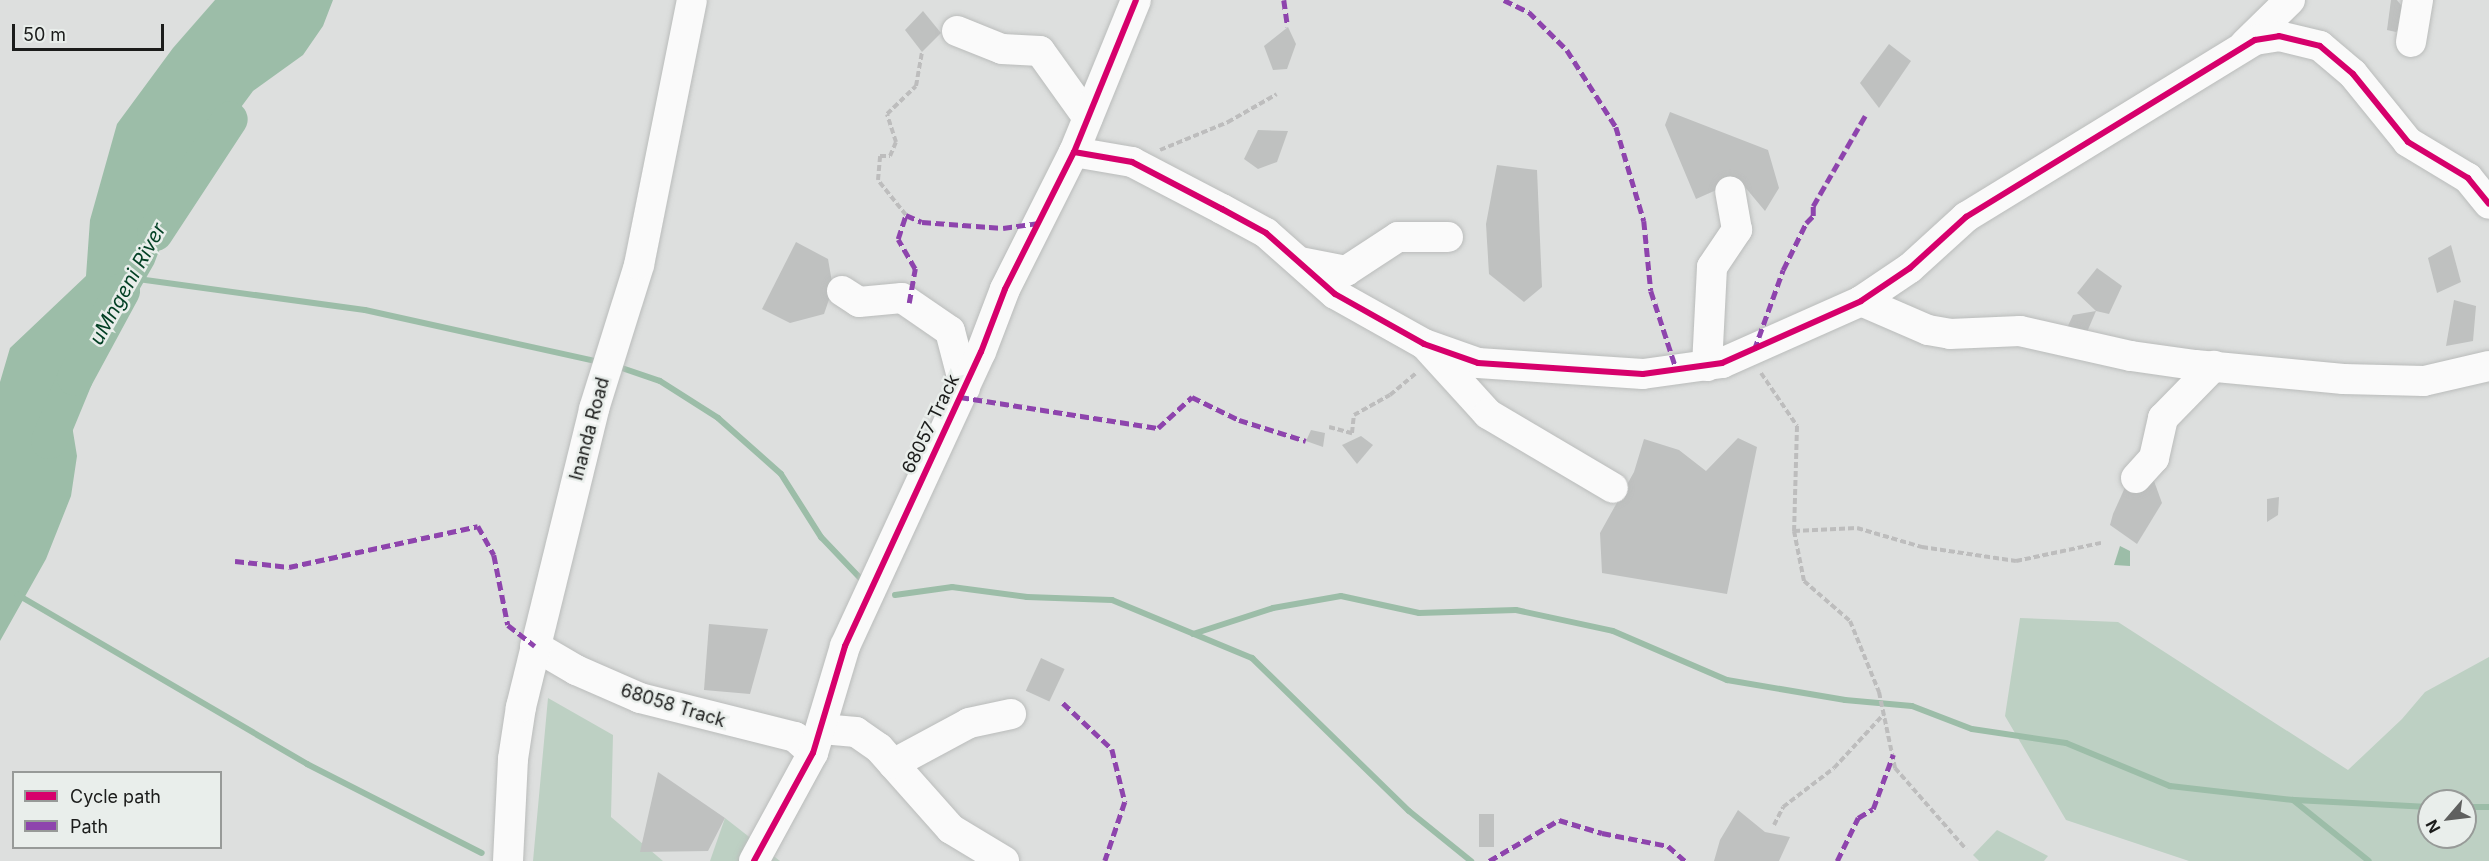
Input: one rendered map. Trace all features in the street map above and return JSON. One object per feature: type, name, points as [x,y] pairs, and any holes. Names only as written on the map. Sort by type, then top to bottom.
[{"type":"street","name":"Inanda Road","points":[[508,861],[513,759],[535,646],[594,409],[639,265],[692,0]]},
{"type":"street","name":"68057 Track","points":[[754,861],[818,741],[845,646],[965,388],[1005,289],[1074,152],[1137,0]]},
{"type":"street","points":[[1074,152],[1132,162],[1266,234],[1335,294],[1430,350],[1489,364],[1643,374],[1707,366],[1753,353],[1861,301],[1910,268],[1966,218],[2246,44],[2290,0]]},
{"type":"street","points":[[2411,42],[2418,0]]},
{"type":"street","points":[[957,31],[1002,49],[1040,51],[1088,118]]},
{"type":"street","points":[[2246,44],[2278,36],[2320,46],[2353,74],[2408,142],[2468,178],[2489,204]]},
{"type":"street","points":[[1707,366],[1712,267],[1737,230],[1730,192]]},
{"type":"street","points":[[1300,262],[1346,271],[1398,237],[1448,237]]},
{"type":"street","points":[[842,291],[859,302],[902,298],[950,331],[965,388]]},
{"type":"street","points":[[1861,301],[1928,330],[1950,334],[2020,331],[2131,356],[2214,366],[2343,379],[2424,381],[2489,366]]},
{"type":"street","points":[[1430,350],[1488,414],[1613,488]]},
{"type":"street","points":[[2136,477],[2154,458],[2163,418],[2214,366]]},
{"type":"street","name":"68058 Track","points":[[535,646],[576,670],[640,698],[818,741]]},
{"type":"street","points":[[893,764],[969,723],[1011,714]]},
{"type":"street","points":[[818,741],[856,732],[893,764],[951,829],[1004,861]]},
{"type":"path","points":[[906,215],[878,180],[878,172],[880,156],[890,156],[896,142],[887,114],[916,86],[922,52]]},
{"type":"path","points":[[1132,162],[1228,122],[1277,94]]},
{"type":"path","points":[[1329,427],[1352,433],[1354,415],[1390,395],[1430,350]]},
{"type":"path","points":[[1753,353],[1763,378],[1797,426],[1794,531],[1804,581],[1850,621],[1879,692],[1895,768],[1966,849]]},
{"type":"path","points":[[1794,531],[1857,528],[1922,547],[2016,561],[2101,543]]},
{"type":"path","points":[[1774,825],[1783,807],[1834,768],[1884,714]]},
{"type":"shaded area","points":[[2020,618],[2118,622],[2348,770],[2402,719],[2425,692],[2489,657],[2489,861],[2189,861],[2066,820],[2005,716]]},
{"type":"shaded area","points":[[548,698],[613,735],[611,817],[663,861],[533,861]]},
{"type":"shaded area","points":[[725,818],[780,861],[710,861]]},
{"type":"shaded area","points":[[1997,830],[2048,856],[2044,861],[1979,861],[1973,855]]},
{"type":"water","points":[[215,0],[333,0],[323,26],[303,55],[253,91],[184,184],[154,264],[123,318],[79,351],[70,373],[67,395],[77,456],[71,496],[46,559],[0,641],[0,382],[10,348],[86,276],[90,220],[117,124],[173,48]]},
{"type":"water","points":[[2120,546],[2130,551],[2130,566],[2114,565]]},
{"type":"building","points":[[2391,0],[2397,0],[2404,9],[2405,25],[2396,32],[2387,30]]},
{"type":"building","points":[[923,11],[941,33],[922,52],[905,30]]},
{"type":"building","points":[[1288,27],[1296,44],[1287,69],[1273,70],[1264,46]]},
{"type":"building","points":[[1889,44],[1911,61],[1879,108],[1860,83]]},
{"type":"building","points":[[1670,112],[1768,150],[1779,188],[1765,211],[1739,180],[1696,199],[1665,125]]},
{"type":"building","points":[[1258,130],[1288,131],[1277,162],[1258,169],[1244,159]]},
{"type":"building","points":[[1497,165],[1537,170],[1542,287],[1524,302],[1489,274],[1486,224]]},
{"type":"building","points":[[796,242],[828,259],[833,288],[824,314],[790,323],[762,309]]},
{"type":"building","points":[[2451,245],[2461,282],[2437,293],[2428,258]]},
{"type":"building","points":[[2097,268],[2122,286],[2109,314],[2096,311],[2077,293]]},
{"type":"building","points":[[2454,300],[2476,306],[2473,341],[2446,346]]},
{"type":"building","points":[[2096,311],[2087,332],[2067,328],[2073,315]]},
{"type":"building","points":[[1311,430],[1325,433],[1323,447],[1306,441]]},
{"type":"building","points":[[1361,436],[1373,445],[1357,464],[1342,445]]},
{"type":"building","points":[[1738,438],[1757,447],[1727,594],[1602,573],[1600,533],[1634,472],[1644,439],[1679,450],[1706,471]]},
{"type":"building","points":[[2154,481],[2162,503],[2137,544],[2110,525],[2127,483]]},
{"type":"building","points":[[2279,497],[2278,515],[2267,522],[2267,499]]},
{"type":"building","points":[[709,624],[768,629],[750,694],[704,690]]},
{"type":"building","points":[[1041,658],[1065,669],[1049,702],[1026,691]]},
{"type":"building","points":[[658,772],[725,818],[708,851],[640,852]]},
{"type":"building","points":[[1738,810],[1765,832],[1790,837],[1779,861],[1714,861],[1720,840]]},
{"type":"building","points":[[1479,814],[1494,814],[1494,847],[1479,847]]},
{"type":"waterway","name":"uMngeni River","points":[[155,233],[230,119]]},
{"type":"waterway","points":[[138,279],[365,310],[600,362]]},
{"type":"waterway","name":"uMngeni River","points":[[49,441],[75,378],[122,291]]},
{"type":"waterway","points":[[616,366],[660,381],[718,418],[781,474],[821,537],[861,579]]},
{"type":"waterway","points":[[895,595],[952,587],[1027,597],[1112,600],[1252,658],[1409,811],[1471,861]]},
{"type":"waterway","points":[[18,595],[307,764],[482,853]]},
{"type":"waterway","points":[[1193,634],[1273,608],[1341,596],[1419,613],[1516,610],[1613,631],[1727,680],[1845,700],[1912,706],[1972,729],[2066,743],[2170,786],[2293,800],[2369,861]]},
{"type":"waterway","points":[[2295,800],[2417,806]]},
{"type":"waterway","points":[[2477,807],[2489,807]]},
{"type":"marked path","points":[[1284,0],[1288,27]]},
{"type":"marked path","points":[[1504,0],[1529,12],[1567,50],[1616,127],[1644,221],[1651,291],[1677,371]]},
{"type":"marked path","points":[[1754,350],[1783,270],[1806,223],[1813,216],[1813,206],[1865,116]]},
{"type":"marked path","points":[[909,303],[915,269],[898,239],[906,215],[922,222],[1003,228],[1038,223]]},
{"type":"marked path","points":[[960,397],[1158,428],[1192,397],[1239,420],[1306,441]]},
{"type":"marked path","points":[[235,561],[289,567],[478,526],[494,555],[508,625],[535,646]]},
{"type":"marked path","points":[[1063,703],[1112,749],[1125,802],[1105,861]]},
{"type":"marked path","points":[[1837,861],[1858,818],[1873,809],[1893,755]]},
{"type":"marked path","points":[[1489,861],[1559,820],[1602,833],[1668,846],[1685,861]]},
{"type":"cycle path","points":[[754,861],[813,753],[845,646],[981,352],[1005,289],[1074,152],[1136,0]]},
{"type":"cycle path","points":[[1074,152],[1132,162],[1266,233],[1335,294],[1424,344],[1478,363],[1643,374],[1722,363],[1861,301],[1910,268],[1966,217],[2255,40],[2279,36],[2320,46],[2353,74],[2408,142],[2468,178],[2489,204]]}]
